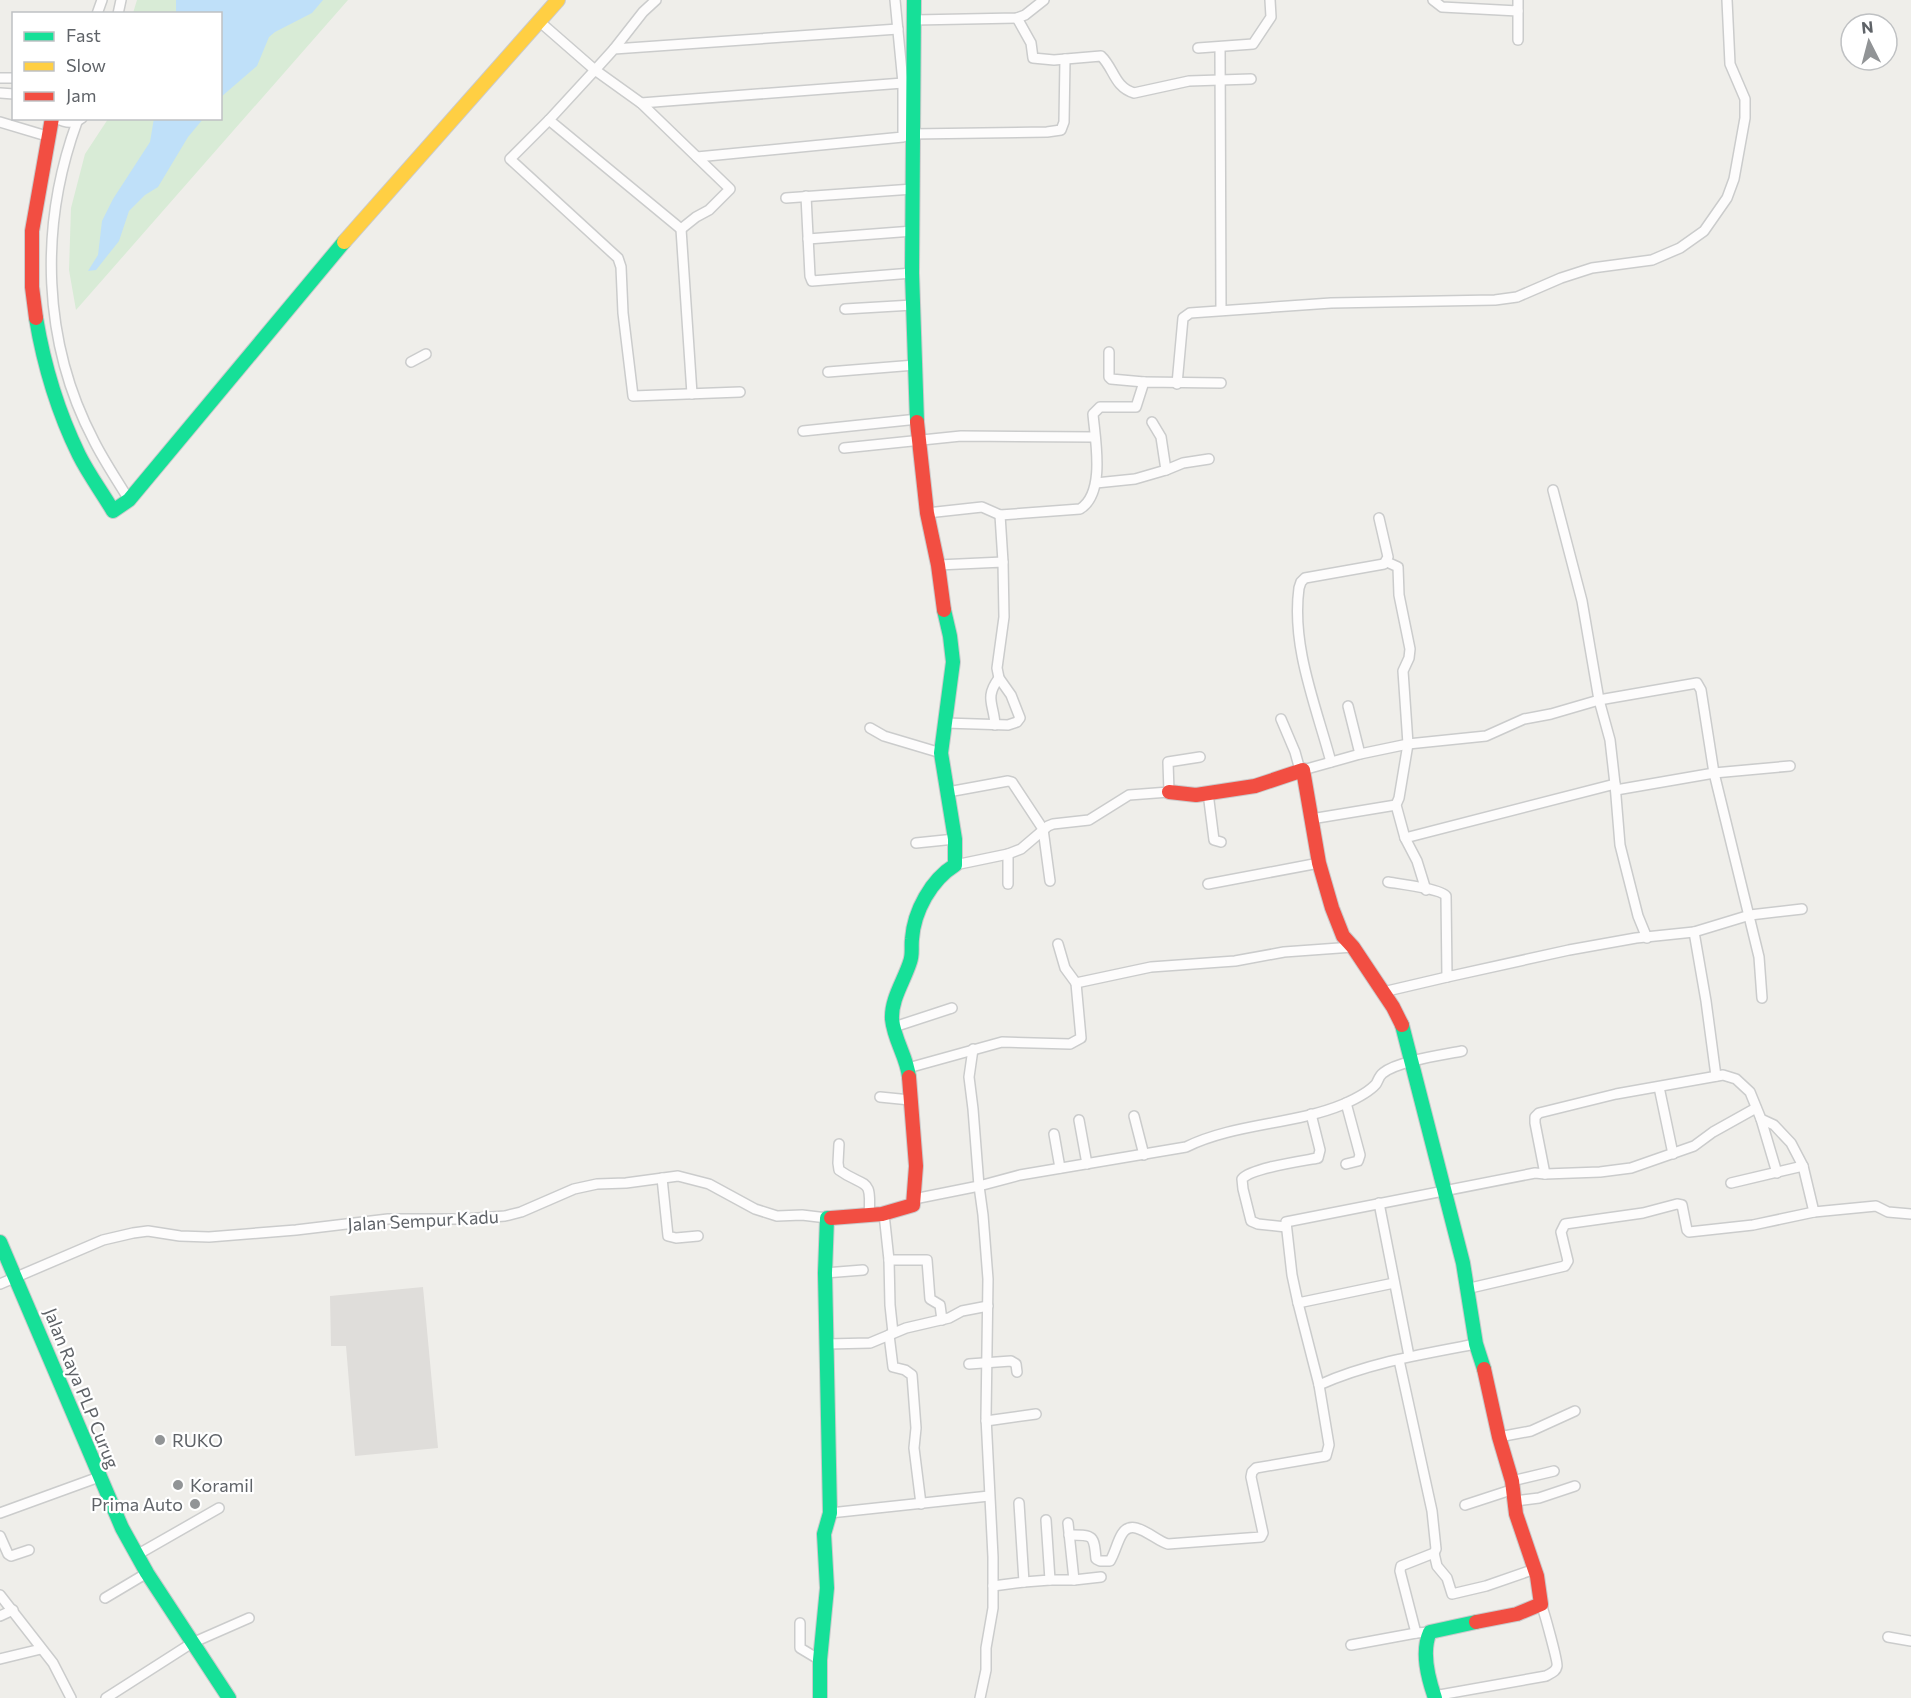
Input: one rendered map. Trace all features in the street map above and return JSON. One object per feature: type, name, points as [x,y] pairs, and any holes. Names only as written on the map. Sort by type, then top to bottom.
[{"type":"street","points":[[54,120],[38,184],[32,231],[31,281],[36,325],[45,368],[60,413],[76,450],[113,511],[129,500],[333,254],[558,0]]},
{"type":"street","points":[[656,0],[643,12],[595,70],[510,159],[618,258],[621,267],[623,313],[633,396],[740,392]]},
{"type":"street","points":[[697,157],[903,137],[903,83],[896,0]]},
{"type":"street","points":[[914,0],[912,273],[918,440],[927,513],[939,565],[940,598],[950,636],[953,662],[941,753],[955,839],[955,865]]},
{"type":"street","points":[[914,20],[1017,18],[1025,15],[1044,0]]},
{"type":"street","points":[[1198,48],[1253,44],[1271,17],[1270,0]]},
{"type":"street","points":[[1433,0],[1442,7],[1518,11]]},
{"type":"street","points":[[1518,0],[1518,40]]},
{"type":"street","points":[[1177,384],[1183,318],[1190,313],[1331,303],[1495,300],[1517,297],[1561,278],[1592,268],[1652,260],[1680,248],[1704,231],[1727,198],[1737,165],[1745,118],[1745,99],[1730,64],[1727,0]]},
{"type":"street","points":[[1017,18],[1030,43],[1033,58],[1065,59],[1101,56],[1117,82],[1134,93],[1158,90],[1176,83],[1251,79]]},
{"type":"street","points":[[540,22],[595,70],[641,103],[730,189],[709,210],[681,229]]},
{"type":"street","points":[[614,49],[898,29]]},
{"type":"street","points":[[1220,47],[1221,310]]},
{"type":"street","points":[[912,134],[1061,130],[1064,122],[1065,59]]},
{"type":"street","points":[[641,103],[903,83]]},
{"type":"street","points":[[59,120],[64,122],[80,120],[57,188],[51,233],[51,280],[56,322],[64,363],[78,406],[94,441],[129,500]]},
{"type":"street","points":[[549,120],[681,229],[692,394]]},
{"type":"street","points":[[0,122],[50,138]]},
{"type":"street","points":[[786,198],[913,189]]},
{"type":"street","points":[[806,196],[812,281],[912,273]]},
{"type":"street","points":[[808,239],[913,231]]},
{"type":"street","points":[[845,309],[913,305]]},
{"type":"street","points":[[1109,352],[1109,377],[1111,379],[1177,384],[1221,383]]},
{"type":"street","points":[[411,362],[426,354]]},
{"type":"street","points":[[828,372],[915,365]]},
{"type":"street","points":[[927,513],[982,507],[1000,515],[1080,509],[1086,505],[1097,477],[1094,437],[1096,428],[1093,414],[1100,407],[1136,407],[1144,382]]},
{"type":"street","points":[[803,431],[918,419]]},
{"type":"street","points":[[1152,422],[1161,437],[1166,470]]},
{"type":"street","points":[[844,448],[961,436],[1094,437]]},
{"type":"street","points":[[1096,483],[1135,479],[1183,463],[1209,459]]},
{"type":"street","points":[[1553,490],[1582,601],[1599,700],[1610,740],[1620,845],[1638,916],[1647,938]]},
{"type":"street","points":[[945,723],[1015,724],[1020,719],[1011,695],[999,678],[997,668],[1004,617],[1005,568],[1000,515]]},
{"type":"street","points":[[1379,518],[1388,557],[1387,562]]},
{"type":"street","points":[[939,565],[1003,562]]},
{"type":"street","points":[[1331,762],[1307,675],[1298,631],[1299,588],[1305,578],[1387,562],[1398,567],[1399,595],[1410,649],[1409,658],[1402,671],[1408,744],[1396,805],[1405,838],[1417,861],[1426,890]]},
{"type":"street","points":[[995,725],[994,712],[990,705],[990,692],[999,678]]},
{"type":"street","points":[[820,1698],[820,1660],[826,1588],[824,1534],[830,1513],[826,1218],[884,1214],[913,1205],[916,1153],[908,1068],[892,1016],[893,1006],[912,957],[912,934],[918,917],[932,887],[946,870],[955,865],[1021,849],[1043,829],[1053,824],[1089,820],[1129,795],[1169,792],[1196,795],[1255,786],[1301,770],[1360,754],[1408,744],[1486,736],[1524,719],[1599,700],[1697,683],[1701,690],[1714,773],[1759,957],[1762,998]]},
{"type":"street","points":[[1348,706],[1360,754]]},
{"type":"street","points":[[1281,719],[1301,770],[1319,863],[1332,909],[1343,936],[1353,947],[1401,1021],[1463,1263],[1476,1344],[1485,1371],[1520,1528],[1535,1569],[1541,1604],[1546,1614],[1557,1664],[1554,1672],[1546,1676],[1435,1697],[1432,1692],[1423,1633],[1400,1568],[1434,1552]]},
{"type":"street","points":[[870,728],[884,736],[941,753]]},
{"type":"street","points":[[1169,792],[1168,762],[1200,757]]},
{"type":"street","points":[[1405,838],[1615,787],[1714,773],[1790,766]]},
{"type":"street","points":[[948,792],[1012,782],[1043,829],[1050,881]]},
{"type":"street","points":[[1208,793],[1212,833],[1214,840],[1221,842]]},
{"type":"street","points":[[1311,819],[1396,805]]},
{"type":"street","points":[[916,843],[955,839]]},
{"type":"street","points":[[1008,854],[1008,884]]},
{"type":"street","points":[[1208,884],[1319,863]]},
{"type":"street","points":[[1388,882],[1426,890],[1435,889],[1446,896],[1447,977]]},
{"type":"street","points":[[1383,992],[1569,950],[1694,932],[1750,915],[1802,909]]},
{"type":"street","points":[[1694,932],[1716,1076]]},
{"type":"street","points":[[908,1068],[1002,1041],[1076,1043],[1080,1038],[1076,983],[1065,968],[1058,944]]},
{"type":"street","points":[[1076,983],[1151,967],[1235,961],[1284,952],[1353,947]]},
{"type":"street","points":[[894,1027],[952,1008]]},
{"type":"street","points":[[973,1049],[969,1077],[986,1246],[988,1306],[986,1421],[992,1519],[993,1586],[992,1624],[986,1648],[986,1670],[980,1698]]},
{"type":"street","points":[[914,1199],[1020,1175],[1186,1148],[1198,1141],[1311,1114],[1346,1103],[1376,1084],[1382,1073],[1412,1061],[1462,1051]]},
{"type":"street","points":[[1545,1174],[1535,1123],[1535,1117],[1539,1113],[1616,1094],[1723,1075],[1736,1079],[1750,1092],[1761,1119],[1777,1173]]},
{"type":"street","points":[[1659,1087],[1672,1154]]},
{"type":"street","points":[[880,1097],[910,1101]]},
{"type":"street","points":[[1346,1103],[1360,1155],[1358,1161],[1346,1164]]},
{"type":"street","points":[[1069,1535],[1092,1537],[1095,1541],[1096,1559],[1100,1561],[1112,1559],[1122,1534],[1126,1529],[1133,1527],[1168,1544],[1261,1537],[1263,1533],[1251,1477],[1252,1472],[1256,1468],[1326,1456],[1329,1444],[1319,1385],[1298,1303],[1286,1227],[1288,1221],[1535,1173],[1600,1172],[1631,1168],[1694,1146],[1713,1132],[1756,1108]]},
{"type":"street","points":[[1286,1227],[1251,1221],[1242,1182],[1247,1174],[1318,1158],[1320,1150],[1311,1114]]},
{"type":"street","points":[[1134,1116],[1144,1155]]},
{"type":"street","points":[[1761,1119],[1774,1125],[1791,1143],[1803,1166],[1814,1212]]},
{"type":"street","points":[[1079,1120],[1087,1164]]},
{"type":"street","points":[[1054,1134],[1060,1168]]},
{"type":"street","points":[[839,1144],[839,1170],[865,1183],[869,1188],[869,1215]]},
{"type":"street","points":[[1731,1183],[1803,1166]]},
{"type":"street","name":"Jalan Sempur Kadu","points":[[0,1284],[103,1240],[133,1233],[148,1231],[180,1236],[209,1237],[388,1220],[505,1216],[521,1212],[574,1189],[597,1184],[626,1183],[678,1176],[697,1179],[755,1209],[777,1216],[802,1215],[826,1218]]},
{"type":"street","points":[[662,1178],[665,1227],[668,1236],[676,1238],[698,1236]]},
{"type":"street","points":[[1379,1203],[1409,1356]]},
{"type":"street","points":[[1466,1289],[1565,1266],[1568,1261],[1561,1232],[1565,1224],[1643,1213],[1677,1204],[1682,1205],[1689,1232],[1753,1225],[1814,1212],[1876,1206],[1888,1212],[1911,1214]]},
{"type":"street","points":[[884,1214],[890,1260],[893,1367],[905,1370],[912,1375],[916,1428],[914,1449],[921,1504]]},
{"type":"street","name":"Jalan Raya PLP Curug","points":[[0,1242],[122,1528],[147,1573],[229,1698]]},
{"type":"street","points":[[890,1260],[927,1260],[930,1299],[940,1305],[942,1320]]},
{"type":"street","points":[[825,1273],[863,1270]]},
{"type":"street","points":[[1298,1303],[1394,1283]]},
{"type":"street","points":[[827,1344],[870,1343],[906,1328],[942,1320],[962,1311],[988,1306]]},
{"type":"street","points":[[1319,1385],[1339,1376],[1409,1356],[1476,1344]]},
{"type":"street","points":[[1399,1360],[1432,1511],[1437,1566],[1447,1578],[1452,1594],[1486,1586],[1535,1569]]},
{"type":"street","points":[[969,1365],[1014,1362],[1017,1372]]},
{"type":"street","points":[[1499,1437],[1531,1431],[1575,1411]]},
{"type":"street","points":[[986,1421],[1036,1414]]},
{"type":"street","points":[[1465,1505],[1513,1490],[1554,1471]]},
{"type":"street","points":[[0,1513],[99,1477]]},
{"type":"street","points":[[1513,1490],[1539,1498],[1575,1486]]},
{"type":"street","points":[[830,1513],[989,1496]]},
{"type":"street","points":[[1019,1503],[1024,1582]]},
{"type":"street","points":[[136,1552],[142,1552],[219,1508]]},
{"type":"street","points":[[1046,1520],[1050,1580]]},
{"type":"street","points":[[1068,1523],[1074,1580]]},
{"type":"street","points":[[0,1536],[11,1556],[29,1550]]},
{"type":"street","points":[[105,1598],[147,1573]]},
{"type":"street","points":[[993,1586],[1101,1577]]},
{"type":"street","points":[[0,1595],[52,1663],[71,1698]]},
{"type":"street","points":[[1350,1645],[1517,1614],[1541,1604]]},
{"type":"street","points":[[0,1616],[13,1610]]},
{"type":"street","points":[[106,1698],[192,1643],[249,1617]]},
{"type":"street","points":[[800,1623],[800,1648],[820,1660]]},
{"type":"street","points":[[1888,1638],[1911,1641]]},
{"type":"street","points":[[0,1659],[41,1649]]},
{"type":"shaded area","points":[[423,1287],[438,1448],[355,1456],[346,1346],[331,1346],[330,1296]]},
{"type":"green space","points":[[137,0],[348,0],[76,310],[69,270],[71,208],[85,154],[107,120],[222,120],[222,12],[133,12]]},
{"type":"water","points":[[176,0],[323,0],[312,13],[269,37],[257,66],[222,96],[222,12],[176,12]]},
{"type":"water","points":[[154,120],[202,120],[188,137],[158,187],[145,195],[129,211],[119,241],[96,270],[88,271],[98,255],[102,221],[113,199],[150,142]]},
{"type":"traffic: fast","points":[[914,0],[912,273],[917,422]]},
{"type":"traffic: fast","points":[[36,318],[43,354],[71,439],[113,511],[129,500],[344,242]]},
{"type":"traffic: fast","points":[[909,1077],[893,1027],[892,1012],[911,959],[913,928],[920,907],[938,879],[955,865],[955,839],[941,753],[953,662],[944,610]]},
{"type":"traffic: fast","points":[[1402,1025],[1463,1263],[1476,1344],[1484,1369]]},
{"type":"traffic: fast","points":[[820,1698],[820,1660],[827,1588],[824,1534],[830,1513],[825,1273],[827,1218],[831,1218]]},
{"type":"traffic: fast","points":[[0,1242],[122,1528],[147,1573],[229,1698]]},
{"type":"traffic: fast","points":[[1435,1698],[1428,1674],[1426,1656],[1430,1632],[1476,1622]]},
{"type":"traffic: slow","points":[[344,242],[558,0]]},
{"type":"traffic: jam","points":[[36,318],[32,287],[32,231],[52,120]]},
{"type":"traffic: jam","points":[[917,422],[927,513],[938,565],[944,610]]},
{"type":"traffic: jam","points":[[1169,792],[1196,795],[1255,786],[1303,770],[1319,863],[1332,908],[1343,936],[1353,947],[1393,1007],[1402,1025]]},
{"type":"traffic: jam","points":[[831,1218],[882,1214],[913,1205],[916,1166],[909,1077]]},
{"type":"traffic: jam","points":[[1476,1622],[1517,1614],[1541,1604],[1537,1576],[1516,1514],[1512,1481],[1499,1437],[1484,1369]]},
{"type":"place","name":"RUKO","points":[[160,1440]]},
{"type":"place","name":"Koramil","points":[[178,1485]]},
{"type":"place","name":"Prima Auto","points":[[195,1504]]}]
